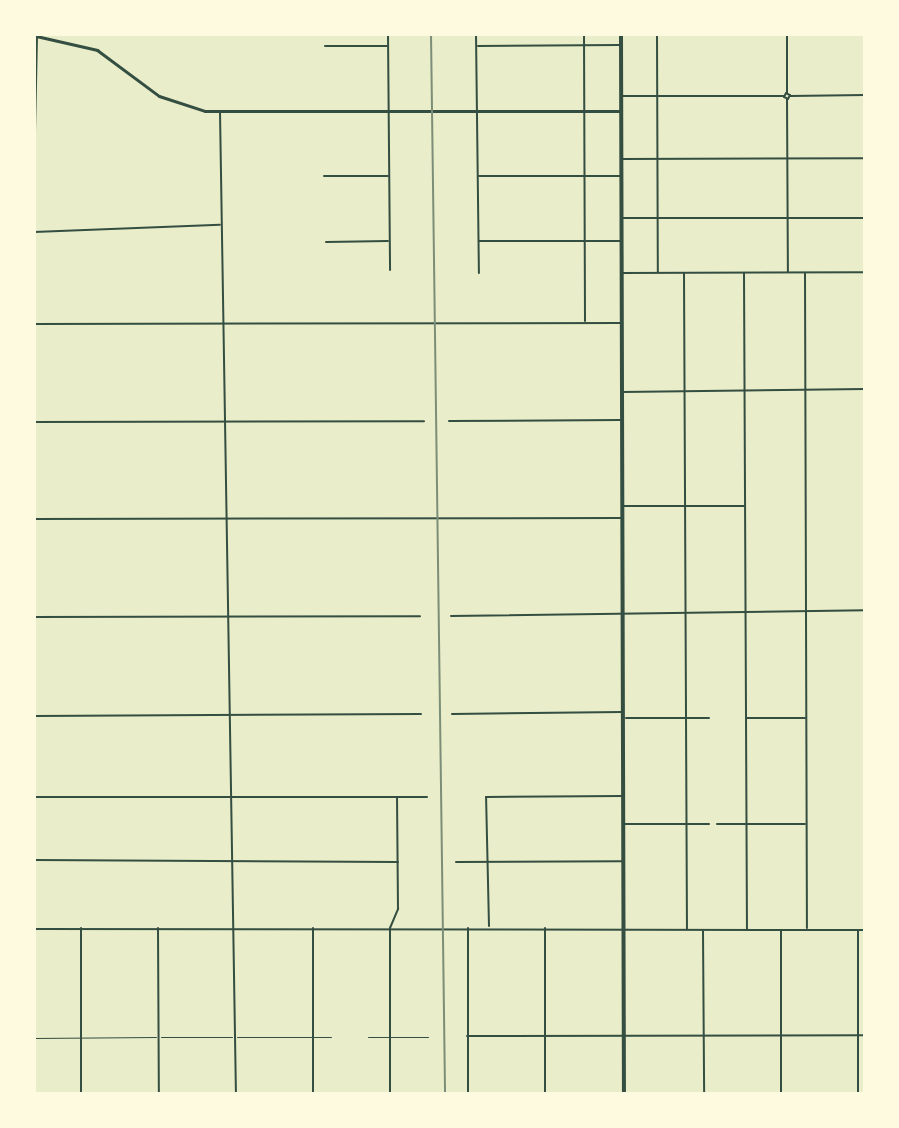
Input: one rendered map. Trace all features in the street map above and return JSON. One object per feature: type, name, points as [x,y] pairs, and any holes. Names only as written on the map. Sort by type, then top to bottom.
[{"type":"main road","points":[[621,34],[624,1094]]},
{"type":"street","points":[[388,34],[390,270]]},
{"type":"street","points":[[476,34],[479,273]]},
{"type":"street","points":[[584,34],[585,322]]},
{"type":"street","points":[[657,34],[658,273]]},
{"type":"street","points":[[787,34],[788,273]]},
{"type":"street","points":[[34,131],[35,36],[97,50],[159,96],[220,112],[621,111]]},
{"type":"street","points":[[476,46],[621,45]]},
{"type":"street","points":[[325,46],[388,46]]},
{"type":"street","points":[[621,96],[865,95]]},
{"type":"street","points":[[220,112],[236,1094]]},
{"type":"street","points":[[621,159],[865,158]]},
{"type":"street","points":[[324,176],[389,176]]},
{"type":"street","points":[[478,176],[621,176]]},
{"type":"street","points":[[621,218],[865,218]]},
{"type":"street","points":[[34,232],[222,225]]},
{"type":"street","points":[[326,242],[390,241]]},
{"type":"street","points":[[479,241],[621,241]]},
{"type":"street","points":[[621,273],[865,272],[865,307]]},
{"type":"street","points":[[684,273],[687,930]]},
{"type":"street","points":[[744,273],[747,930]]},
{"type":"street","points":[[805,273],[807,930]]},
{"type":"street","points":[[34,324],[622,323]]},
{"type":"street","points":[[622,392],[865,389]]},
{"type":"street","points":[[449,421],[622,420]]},
{"type":"street","points":[[34,422],[424,421]]},
{"type":"street","points":[[622,506],[745,506]]},
{"type":"street","points":[[34,519],[622,518]]},
{"type":"street","points":[[451,616],[865,610]]},
{"type":"street","points":[[34,617],[420,616]]},
{"type":"street","points":[[452,714],[623,712]]},
{"type":"street","points":[[34,716],[421,714]]},
{"type":"street","points":[[623,719],[709,718]]},
{"type":"street","points":[[746,718],[806,718]]},
{"type":"street","points":[[489,928],[486,797],[623,796]]},
{"type":"street","points":[[34,797],[427,797]]},
{"type":"street","points":[[390,1094],[390,928],[398,909],[397,797]]},
{"type":"street","points":[[624,824],[709,824]]},
{"type":"street","points":[[717,824],[807,824]]},
{"type":"street","points":[[34,860],[398,862]]},
{"type":"street","points":[[456,862],[624,861]]},
{"type":"street","points":[[81,928],[81,1094]]},
{"type":"street","points":[[158,928],[159,1094]]},
{"type":"street","points":[[313,928],[313,1094]]},
{"type":"street","points":[[468,928],[468,1094]]},
{"type":"street","points":[[545,928],[545,1094]]},
{"type":"street","points":[[34,929],[865,930]]},
{"type":"street","points":[[703,930],[704,1094]]},
{"type":"street","points":[[781,930],[781,1094]]},
{"type":"street","points":[[858,930],[858,1094]]},
{"type":"street","points":[[467,1036],[865,1035]]},
{"type":"lane","points":[[34,1038],[331,1037]]},
{"type":"lane","points":[[368,1037],[428,1037]]},
{"type":"railway","points":[[431,34],[445,1094]]}]
